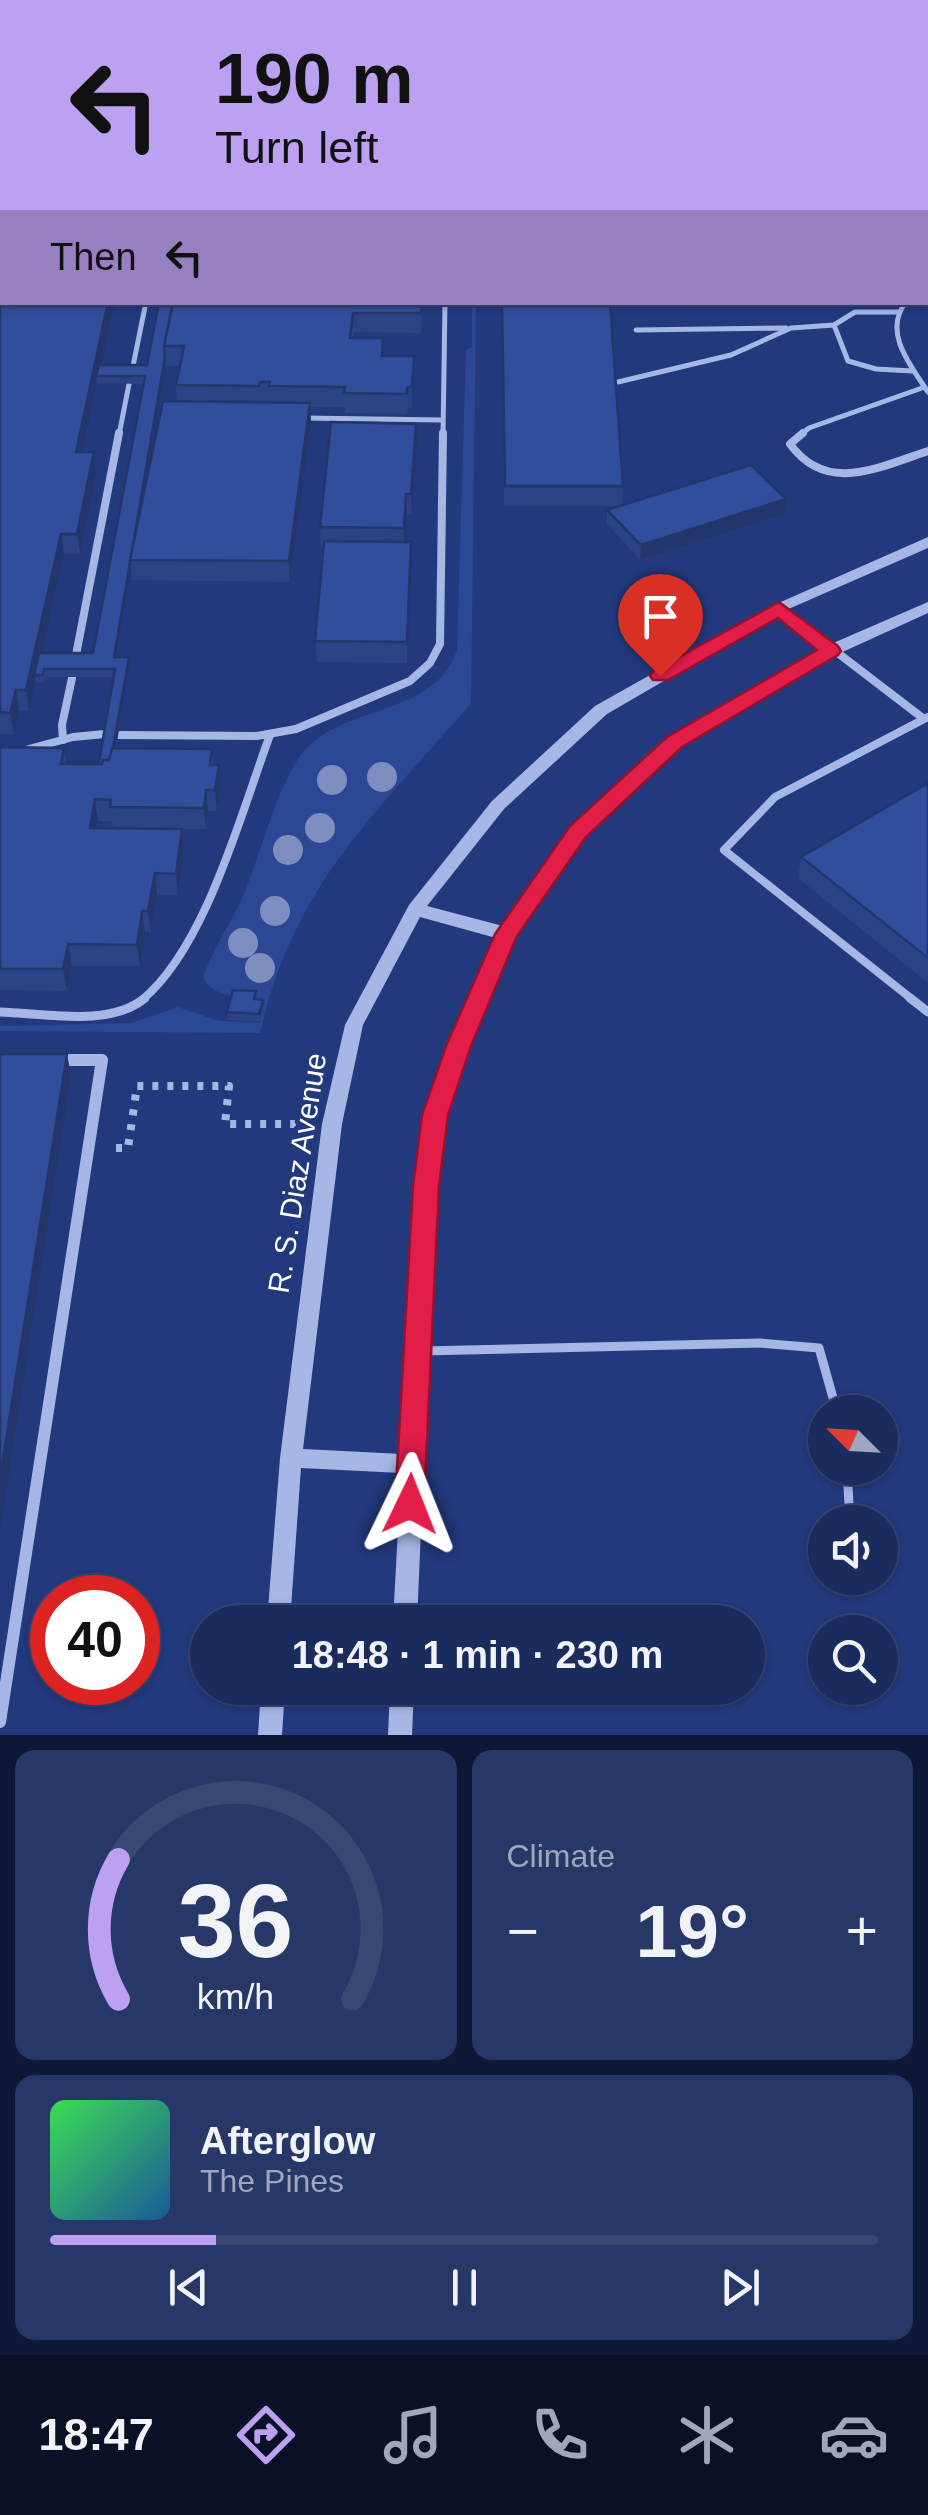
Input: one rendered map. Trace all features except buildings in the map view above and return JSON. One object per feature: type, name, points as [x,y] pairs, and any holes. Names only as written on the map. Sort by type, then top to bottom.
[{"type":"street","name":"R. S. Diaz Avenue","points":[[279,1605],[291,1458],[332,1124],[354,1025],[414,909],[498,805],[601,710],[779,608],[928,542]]},
{"type":"street","points":[[406,1605],[426,1186],[435,1115],[458,1046],[507,934],[578,832],[675,742],[830,651],[928,607]]},
{"type":"street","points":[[414,909],[507,934]]},
{"type":"street","points":[[0,1722],[102,1060],[34,1060]]},
{"type":"street","points":[[291,1458],[411,1464]]},
{"type":"street","points":[[270,1735],[273,1705]]},
{"type":"street","points":[[400,1735],[401,1705]]},
{"type":"lane","points":[[132,372],[145,305]]},
{"type":"lane","points":[[118,735],[270,735],[296,729],[398,687],[420,673],[436,654],[445,305]]},
{"type":"lane","points":[[904,305],[898,312],[898,346],[925,390],[809,428],[790,444],[798,458],[814,471],[847,476],[928,450]]},
{"type":"lane","points":[[636,330],[791,328],[834,325],[844,314],[864,310],[898,312]]},
{"type":"lane","points":[[834,325],[848,361],[876,369],[912,371]]},
{"type":"lane","points":[[618,382],[731,355],[791,328]]},
{"type":"lane","points":[[76,660],[129,384]]},
{"type":"lane","points":[[123,416],[139,416]]},
{"type":"lane","points":[[291,418],[443,420]]},
{"type":"lane","points":[[779,608],[830,651],[926,718],[775,798],[724,850],[928,1012]]},
{"type":"lane","points":[[63,740],[62,725],[72,678]]},
{"type":"lane","points":[[16,751],[104,734]]},
{"type":"lane","points":[[0,1012],[104,1012],[139,1003],[160,986],[178,962],[194,927],[270,735]]},
{"type":"lane","points":[[417,1351],[760,1343],[819,1348],[832,1395]]},
{"type":"path","points":[[90,1148],[128,1148],[137,1086],[229,1086],[225,1124],[332,1124]]},
{"type":"shaded area","points":[[472,305],[476,305],[471,703],[371,817],[317,892],[294,933],[275,980],[260,1033],[0,1031],[0,1026],[131,1023],[178,1007],[219,1021],[260,1023],[265,999],[221,993],[203,977],[241,901],[288,777],[308,747],[326,733],[430,687],[446,671],[457,650],[466,350],[472,347]]},
{"type":"route","points":[[410,1504],[426,1186],[435,1115],[458,1046],[507,934],[578,832],[675,742],[830,651],[779,608],[660,676]]}]
